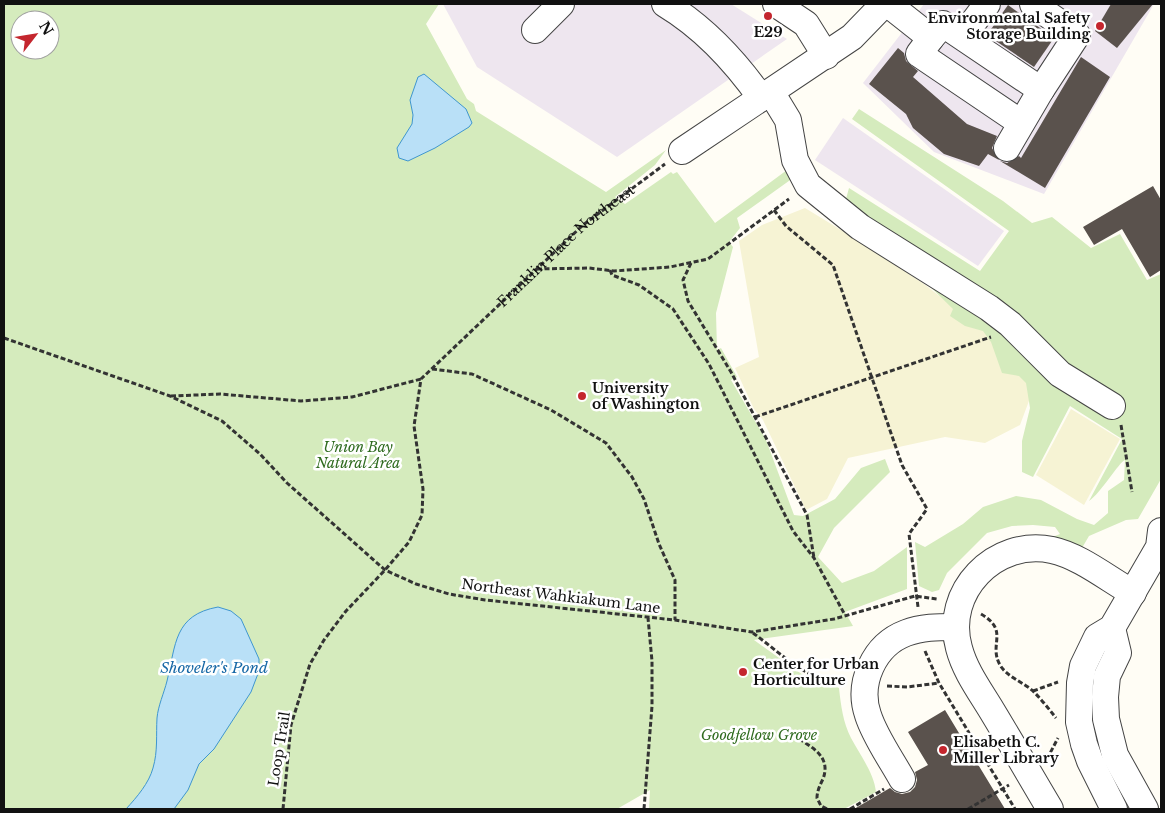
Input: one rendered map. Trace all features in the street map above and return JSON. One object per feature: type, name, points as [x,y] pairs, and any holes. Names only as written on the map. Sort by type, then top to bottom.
[{"type":"street","points":[[536,30],[561,4]]},
{"type":"street","points":[[665,4],[686,16],[742,70],[788,120],[795,160],[808,185],[860,227],[989,308],[1010,324],[1060,374],[1112,406]]},
{"type":"street","points":[[776,4],[806,24],[826,56]]},
{"type":"street","points":[[682,151],[826,56],[852,37],[886,4],[931,38]]},
{"type":"street","points":[[963,36],[987,4]]},
{"type":"street","points":[[1007,148],[1041,90],[1077,35],[1033,4]]},
{"type":"street","points":[[1022,124],[919,54],[942,24],[963,36],[1041,90]]},
{"type":"street","points":[[1114,809],[1090,761],[1079,722],[1080,682],[1083,666],[1097,637],[1112,628],[1161,541]]},
{"type":"street","points":[[1050,809],[964,664],[954,626],[966,588],[976,574],[989,563],[1004,555],[1020,550],[1037,548],[1070,556],[1132,593]]},
{"type":"street","points":[[902,779],[868,715],[865,684],[874,659],[893,640],[918,629],[954,626]]},
{"type":"street","points":[[1112,628],[1118,653],[1107,676],[1106,719],[1115,755],[1145,809]]},
{"type":"path","name":"Franklin Place Northeast","points":[[421,379],[583,225],[682,151]]},
{"type":"path","points":[[537,269],[589,268],[610,270],[670,267],[708,259],[808,185]]},
{"type":"path","points":[[774,210],[786,226],[833,266],[902,465],[927,509],[909,534]]},
{"type":"path","points":[[691,263],[683,280],[688,301],[755,417],[807,515],[814,558]]},
{"type":"path","points":[[610,270],[612,275],[638,284],[673,309],[709,364],[794,531],[814,558],[845,615]]},
{"type":"path","points":[[755,417],[985,340],[1010,324]]},
{"type":"path","name":"Northeast Wahkiakum Lane","points":[[4,338],[170,396],[222,421],[260,454],[293,490],[386,570],[416,584],[449,594],[485,600],[675,620],[752,632],[834,619],[915,596],[942,600]]},
{"type":"path","points":[[432,369],[472,374],[551,410],[606,443],[632,477],[644,499],[659,544],[675,580],[675,620]]},
{"type":"path","points":[[170,396],[220,394],[301,401],[352,397],[421,379],[414,426],[423,489],[422,515],[409,542],[386,570]]},
{"type":"path","points":[[1112,406],[1120,422],[1132,492]]},
{"type":"path","name":"Loop Trail","points":[[282,809],[291,725],[310,664],[324,640],[346,611],[386,570]]},
{"type":"path","points":[[976,612],[988,618],[997,629],[997,652],[1000,666],[1033,691],[1057,719]]},
{"type":"path","points":[[644,809],[652,706],[652,661],[648,618]]},
{"type":"path","points":[[752,632],[809,675],[834,683],[907,687],[939,683]]},
{"type":"path","points":[[1033,691],[1064,680]]},
{"type":"path","points":[[1043,764],[1050,755],[1060,733]]},
{"type":"path","points":[[799,739],[814,748],[824,760],[824,774],[817,798],[821,806],[828,809]]},
{"type":"path","points":[[850,809],[902,779]]},
{"type":"path","points":[[968,809],[1014,782]]},
{"type":"shaded area","points":[[443,4],[731,4],[787,39],[617,157],[477,67]]},
{"type":"shaded area","points":[[924,4],[1154,4],[1044,194],[934,152],[863,83]]},
{"type":"shaded area","points":[[843,118],[1004,231],[978,266],[815,160]]},
{"type":"shaded area","points":[[805,208],[924,284],[1039,374],[1020,425],[985,443],[945,437],[848,458],[827,499],[806,510],[763,420],[754,409],[735,368],[759,357],[739,241],[762,225]]},
{"type":"shaded area","points":[[1071,409],[1120,439],[1084,505],[1036,475]]},
{"type":"green space","name":"Union Bay Natural Area","points":[[4,4],[439,4],[426,24],[467,99],[474,104],[476,111],[606,192],[666,150],[655,165],[615,197],[625,204],[671,172],[673,174],[677,172],[715,223],[787,170],[793,178],[737,218],[740,228],[729,242],[733,247],[716,313],[717,350],[721,348],[737,377],[731,380],[766,440],[794,515],[803,516],[835,499],[861,468],[885,459],[890,472],[834,528],[818,557],[842,583],[874,571],[907,547],[907,589],[845,612],[853,626],[754,640],[803,675],[839,688],[846,726],[870,771],[876,792],[844,809],[649,809],[650,790],[617,809],[4,809]]},
{"type":"green space","points":[[859,109],[1003,201],[1032,223],[1052,217],[1091,248],[1120,234],[1147,280],[1161,274],[1161,479],[1138,519],[1126,520],[1089,536],[1079,553],[1043,541],[1060,534],[1055,527],[1012,526],[987,533],[947,573],[939,590],[932,592],[919,586],[915,542],[925,547],[963,524],[983,507],[1016,496],[1041,500],[1077,519],[1094,525],[1108,513],[1108,491],[1124,480],[1125,460],[1099,492],[1089,501],[1122,439],[1070,406],[1033,477],[1022,472],[1022,441],[1030,408],[1026,383],[1019,376],[1002,373],[991,342],[983,331],[965,326],[950,316],[953,309],[870,228],[846,199],[849,188],[980,271],[1009,231],[852,119]]},
{"type":"water","points":[[424,74],[466,109],[472,123],[469,127],[435,148],[408,161],[399,158],[397,148],[412,124],[413,115],[410,100],[418,77]]},
{"type":"water","name":"Shoveler's Pond","points":[[218,607],[231,611],[241,619],[259,659],[259,671],[251,692],[214,749],[199,764],[188,790],[174,809],[126,809],[146,784],[155,762],[158,713],[179,633],[193,617]]},
{"type":"building","points":[[1111,4],[1153,4],[1117,48],[1095,31]]},
{"type":"building","points":[[1008,5],[1054,38],[1034,67],[987,35]]},
{"type":"building","points":[[898,48],[904,53],[906,61],[918,71],[913,77],[967,124],[997,136],[992,148],[999,160],[988,154],[979,166],[944,154],[913,128],[906,114],[869,84]]},
{"type":"building","points":[[1081,57],[1110,77],[1045,188],[1000,161],[1007,163],[1019,156],[1021,158]]},
{"type":"building","points":[[1153,186],[1161,200],[1161,270],[1150,277],[1122,229],[1094,245],[1083,227]]},
{"type":"building","points":[[945,710],[1005,809],[854,809],[890,788],[902,794],[910,792],[915,787],[917,780],[915,772],[928,765],[908,732]]},
{"type":"place","name":"E29","points":[[768,16]]},
{"type":"place","name":"Environmental Safety Storage Building","points":[[1100,26]]},
{"type":"place","name":"University of Washington","points":[[582,396]]},
{"type":"place","name":"Center for Urban Horticulture","points":[[743,672]]},
{"type":"place","name":"Elisabeth C. Miller Library","points":[[943,750]]},
{"type":"park label","name":"Goodfellow Grove","points":[[759,735]]}]
